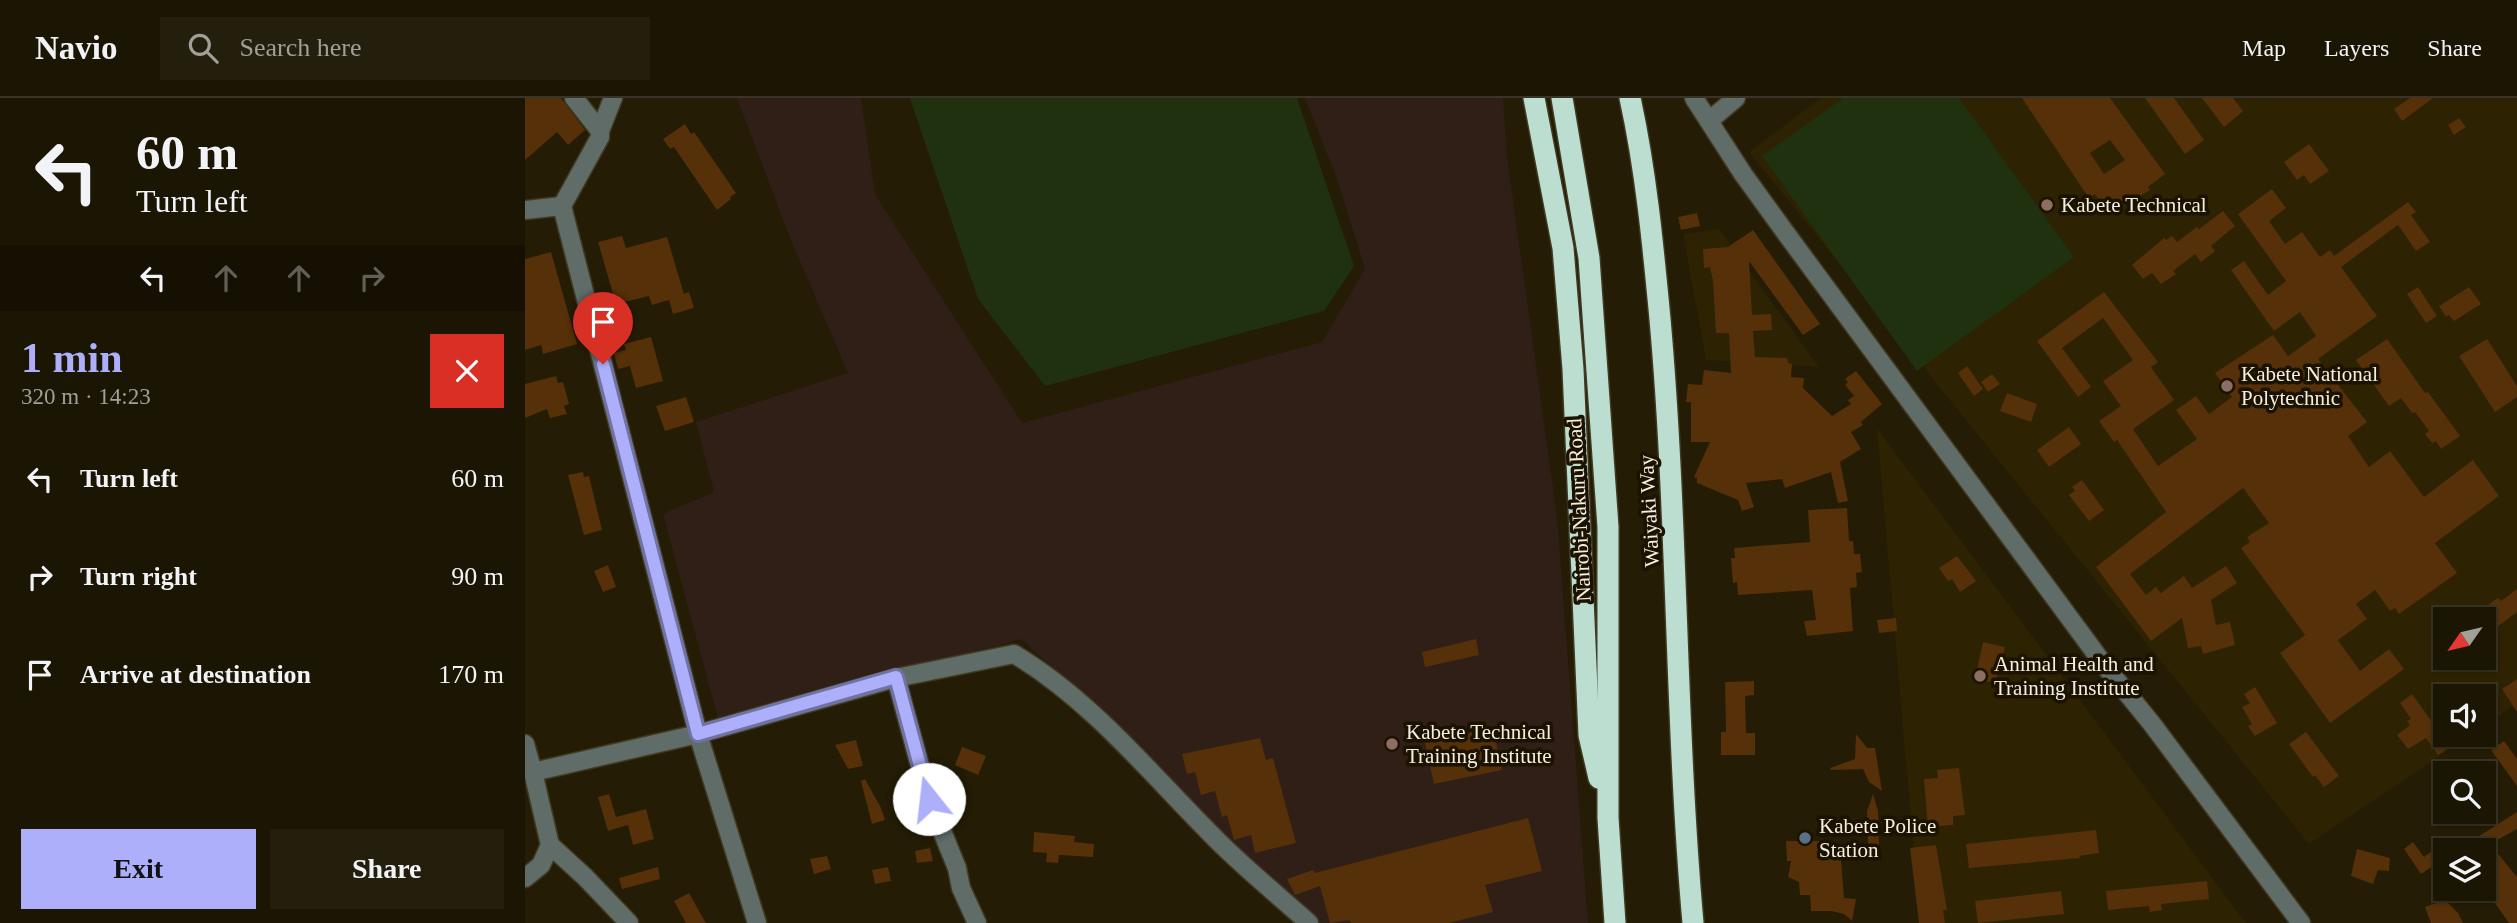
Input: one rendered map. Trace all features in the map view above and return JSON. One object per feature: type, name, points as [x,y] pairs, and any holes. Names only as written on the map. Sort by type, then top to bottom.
[{"type":"highway","points":[[1534,98],[1563,248],[1573,369],[1589,735],[1608,818]]},
{"type":"highway","name":"Nairobi-Nakuru Road","points":[[1562,98],[1589,258],[1608,527],[1608,818],[1615,923]]},
{"type":"highway","name":"Waiyaki Way","points":[[1630,98],[1653,240],[1668,411],[1683,819],[1693,923]]},
{"type":"street","points":[[574,98],[600,131]]},
{"type":"street","points":[[613,98],[600,137],[562,206],[698,734],[757,923]]},
{"type":"street","points":[[1694,98],[1743,174],[2097,656],[2152,724],[2301,923]]},
{"type":"street","points":[[1709,121],[1736,98]]},
{"type":"street","points":[[525,210],[562,206]]},
{"type":"street","points":[[533,772],[698,734],[896,677],[1014,654],[1047,673],[1126,747],[1226,849],[1309,923]]},
{"type":"street","points":[[896,677],[929,799],[957,868],[961,888],[977,923]]},
{"type":"street","points":[[525,744],[551,845],[629,923]]},
{"type":"street","points":[[525,878],[541,865],[551,845]]},
{"type":"shaded area","points":[[737,98],[861,98],[875,194],[1022,423],[1322,342],[1365,269],[1337,179],[1305,98],[1503,98],[1507,157],[1557,517],[1588,923],[1316,923],[1022,639],[719,722],[663,514],[714,492],[696,422],[848,373],[790,238]]},
{"type":"shaded area","name":"Kabete National Polytechnic","points":[[1821,98],[2517,98],[2517,703],[2496,718],[2496,684],[2433,684],[2433,747],[2453,747],[2309,844],[1749,152]]},
{"type":"shaded area","points":[[1719,229],[1819,367],[1706,360],[1683,234]]},
{"type":"shaded area","name":"Animal Health and Training Institute","points":[[1877,428],[2246,923],[1920,923]]},
{"type":"green space","points":[[910,98],[1297,98],[1354,266],[1324,311],[1045,386],[978,299]]},
{"type":"green space","points":[[1843,98],[1959,98],[2074,257],[1917,371],[1762,156]]},
{"type":"building","points":[[525,98],[561,98],[585,130],[568,145],[557,132],[525,160]]},
{"type":"building","points":[[2022,98],[2110,98],[2165,174],[2148,187],[2150,190],[2112,213],[2095,194],[2089,198]],"holes":[[[2110,140],[2125,160],[2104,174],[2090,153]]]},
{"type":"building","points":[[2145,98],[2174,98],[2204,140],[2185,154]]},
{"type":"building","points":[[2202,98],[2233,98],[2243,111],[2224,127]]},
{"type":"building","points":[[2410,98],[2433,98],[2402,121],[2394,109]]},
{"type":"building","points":[[2459,118],[2466,127],[2454,135],[2448,125]]},
{"type":"building","points":[[685,124],[691,134],[694,132],[736,193],[717,210],[674,147],[670,149],[663,139]]},
{"type":"building","points":[[2309,144],[2329,171],[2310,184],[2304,175],[2297,180],[2284,162]]},
{"type":"building","points":[[2272,189],[2286,208],[2269,221],[2285,244],[2302,232],[2320,257],[2330,250],[2334,256],[2408,202],[2416,212],[2411,215],[2430,242],[2416,251],[2398,225],[2341,267],[2377,316],[2318,359],[2367,422],[2348,436],[2369,467],[2390,451],[2424,497],[2473,460],[2499,496],[2435,543],[2457,573],[2399,614],[2395,608],[2390,611],[2375,590],[2356,604],[2367,619],[2338,640],[2360,671],[2389,649],[2404,669],[2330,723],[2280,653],[2305,635],[2241,548],[2250,542],[2247,537],[2269,523],[2243,488],[2130,574],[2146,595],[2156,587],[2161,593],[2184,576],[2192,588],[2226,566],[2237,583],[2211,600],[2216,625],[2230,622],[2235,645],[2203,654],[2201,646],[2188,648],[2182,618],[2151,641],[2096,567],[2166,512],[2117,440],[2114,442],[2099,421],[2121,406],[2103,381],[2133,360],[2103,318],[2062,348],[2091,387],[2078,397],[2037,341],[2104,292],[2158,362],[2151,367],[2174,400],[2133,429],[2158,466],[2197,439],[2176,410],[2196,396],[2209,414],[2232,397],[2215,373],[2273,335],[2288,356],[2316,336],[2300,312],[2274,331],[2231,270],[2244,261],[2268,295],[2286,281],[2238,214]]},
{"type":"building","points":[[2223,211],[2235,226],[2211,246],[2215,251],[2201,262],[2195,254],[2173,271],[2176,274],[2161,284],[2152,273],[2143,279],[2132,265],[2164,238],[2166,240],[2172,236],[2177,242]]},
{"type":"building","points":[[1697,213],[1700,226],[1681,230],[1678,217]]},
{"type":"building","points":[[1753,230],[1820,324],[1803,335],[1749,261],[1752,315],[1771,314],[1772,330],[1753,331],[1755,357],[1787,358],[1788,363],[1792,364],[1791,377],[1804,378],[1803,388],[1832,416],[1851,404],[1848,400],[1854,396],[1845,385],[1848,382],[1845,379],[1856,371],[1882,404],[1861,422],[1863,425],[1851,432],[1861,449],[1840,462],[1848,501],[1838,503],[1831,472],[1785,488],[1782,479],[1746,483],[1754,507],[1742,511],[1738,500],[1697,483],[1697,478],[1694,477],[1710,442],[1691,442],[1691,402],[1686,402],[1688,384],[1702,385],[1704,370],[1731,373],[1729,333],[1716,333],[1713,281],[1710,267],[1704,268],[1703,249],[1728,247]]},
{"type":"building","points":[[622,236],[626,248],[667,237],[684,294],[689,292],[694,308],[673,314],[669,300],[652,305],[649,296],[616,304],[598,242]]},
{"type":"building","points":[[551,252],[577,344],[543,354],[541,345],[525,350],[525,259]]},
{"type":"building","points":[[2418,287],[2437,316],[2426,323],[2407,294]]},
{"type":"building","points":[[2469,287],[2481,304],[2454,321],[2449,315],[2446,317],[2439,306]]},
{"type":"building","points":[[651,337],[663,381],[636,388],[630,366],[618,369],[614,353],[626,350],[624,344]]},
{"type":"building","points":[[2387,339],[2425,393],[2428,392],[2460,436],[2441,449],[2436,441],[2432,443],[2425,434],[2429,431],[2401,398],[2389,406],[2356,360]]},
{"type":"building","points":[[2487,339],[2517,386],[2517,397],[2495,412],[2459,356]]},
{"type":"building","points":[[1967,366],[1983,389],[1974,396],[1958,373]]},
{"type":"building","points":[[1992,374],[2000,384],[1988,392],[1981,382]]},
{"type":"building","points":[[556,376],[558,383],[563,382],[569,404],[564,406],[567,414],[550,418],[547,409],[525,418],[525,384]]},
{"type":"building","points":[[2007,393],[2037,404],[2031,422],[2000,411]]},
{"type":"building","points":[[686,397],[694,422],[665,431],[656,406]]},
{"type":"building","points":[[2069,427],[2081,444],[2049,467],[2037,450]]},
{"type":"building","points":[[583,472],[584,477],[589,476],[602,530],[584,535],[568,475]]},
{"type":"building","points":[[2082,480],[2104,510],[2089,521],[2069,495],[2075,491],[2072,487]]},
{"type":"building","points":[[1847,508],[1849,541],[1853,541],[1854,554],[1860,554],[1862,572],[1856,573],[1857,587],[1850,588],[1853,631],[1807,636],[1804,621],[1816,620],[1812,590],[1738,595],[1737,582],[1733,583],[1731,558],[1735,558],[1734,548],[1810,542],[1808,510]]},
{"type":"building","points":[[1957,556],[1976,581],[1960,592],[1952,579],[1948,581],[1939,568]]},
{"type":"building","points":[[608,565],[616,587],[603,592],[594,571]]},
{"type":"building","points":[[2517,589],[2517,612],[2497,627],[2496,607],[2488,605],[2498,598],[2501,601]]},
{"type":"building","points":[[1896,618],[1897,631],[1879,633],[1877,620]]},
{"type":"building","points":[[1476,639],[1479,655],[1425,667],[1422,652]]},
{"type":"building","points":[[1983,642],[2005,647],[1995,683],[1975,679]]},
{"type":"building","points":[[2517,679],[2517,712],[2502,689]]},
{"type":"building","points":[[1754,681],[1754,695],[1745,696],[1746,733],[1755,733],[1755,755],[1721,755],[1721,732],[1726,732],[1725,682]]},
{"type":"building","points":[[2255,687],[2277,723],[2255,736],[2248,726],[2252,724],[2242,707],[2250,703],[2244,694]]},
{"type":"building","points":[[2412,694],[2433,723],[2433,747],[2450,747],[2438,755],[2426,738],[2408,749],[2397,735],[2410,725],[2407,721],[2411,719],[2400,703]]},
{"type":"building","points":[[1493,728],[1502,770],[1434,784],[1425,743]]},
{"type":"building","points":[[2306,732],[2339,776],[2324,787],[2315,775],[2313,777],[2289,744]]},
{"type":"building","points":[[1856,734],[1867,748],[1875,748],[1882,791],[1869,782],[1863,769],[1830,768],[1855,759]]},
{"type":"building","points":[[1260,738],[1266,760],[1273,758],[1296,843],[1255,853],[1251,835],[1234,840],[1227,815],[1222,817],[1215,791],[1201,795],[1195,772],[1187,774],[1182,754]]},
{"type":"building","points":[[856,740],[863,766],[848,769],[835,745]]},
{"type":"building","points":[[2504,741],[2517,759],[2517,786],[2491,750]]},
{"type":"building","points":[[962,747],[986,756],[978,775],[955,765]]},
{"type":"building","points":[[1959,768],[1965,815],[1953,816],[1953,825],[1928,827],[1924,779],[1938,778],[1937,770]]},
{"type":"building","points":[[865,779],[885,820],[872,824],[861,781]]},
{"type":"building","points":[[609,794],[616,817],[646,809],[654,839],[633,845],[628,825],[608,831],[598,797]]},
{"type":"building","points":[[1873,794],[1878,811],[1879,845],[1868,846],[1867,811]]},
{"type":"building","points":[[2517,812],[2517,829],[2496,841],[2496,838],[2476,838]]},
{"type":"building","points":[[1528,818],[1542,871],[1485,885],[1493,912],[1449,923],[1351,923],[1349,920],[1330,923],[1320,886],[1295,895],[1287,879],[1313,870],[1315,873]]},
{"type":"building","points":[[2096,830],[2099,853],[2079,856],[2080,858],[1969,868],[1966,844]]},
{"type":"building","points":[[1034,832],[1075,836],[1074,842],[1094,844],[1093,857],[1059,855],[1058,863],[1046,862],[1047,853],[1033,852]]},
{"type":"building","points":[[1786,841],[1828,841],[1841,859],[1844,898],[1856,899],[1852,921],[1844,914],[1811,911],[1810,895],[1800,895],[1799,882],[1788,877],[1791,861],[1787,861]]},
{"type":"building","points":[[2413,842],[2424,857],[2433,850],[2433,866],[2421,874],[2404,849]]},
{"type":"building","points":[[1936,845],[1947,910],[1943,910],[1945,923],[1919,923],[1910,848]]},
{"type":"building","points":[[930,848],[933,861],[917,863],[915,851]]},
{"type":"building","points":[[2357,849],[2390,858],[2389,871],[2378,870],[2373,884],[2351,876]]},
{"type":"building","points":[[2496,851],[2517,877],[2517,923],[2509,923],[2494,901],[2496,901]]},
{"type":"building","points":[[827,856],[831,869],[814,874],[810,859]]},
{"type":"building","points":[[658,867],[660,879],[622,889],[619,878]]},
{"type":"building","points":[[888,867],[891,881],[875,884],[872,870]]},
{"type":"building","points":[[2207,881],[2209,899],[2161,904],[2162,910],[2150,912],[2149,906],[2108,910],[2106,891]]},
{"type":"building","points":[[2061,891],[2064,914],[1978,923],[1975,901]]},
{"type":"building","points":[[689,893],[706,923],[686,923],[674,901]]},
{"type":"building","points":[[2446,901],[2458,913],[2463,923],[2431,923],[2425,907]]},
{"type":"place","name":"Kabete Technical","points":[[2047,205]]},
{"type":"place","name":"Kabete National Polytechnic","points":[[2227,386]]},
{"type":"place","name":"Animal Health and Training Institute","points":[[1980,676]]},
{"type":"place","name":"Kabete Technical Training Institute","points":[[1392,744]]},
{"type":"place","name":"Kabete Police Station","points":[[1805,838]]},
{"type":"route","points":[[603,364],[698,734],[896,677],[929,799]]}]
